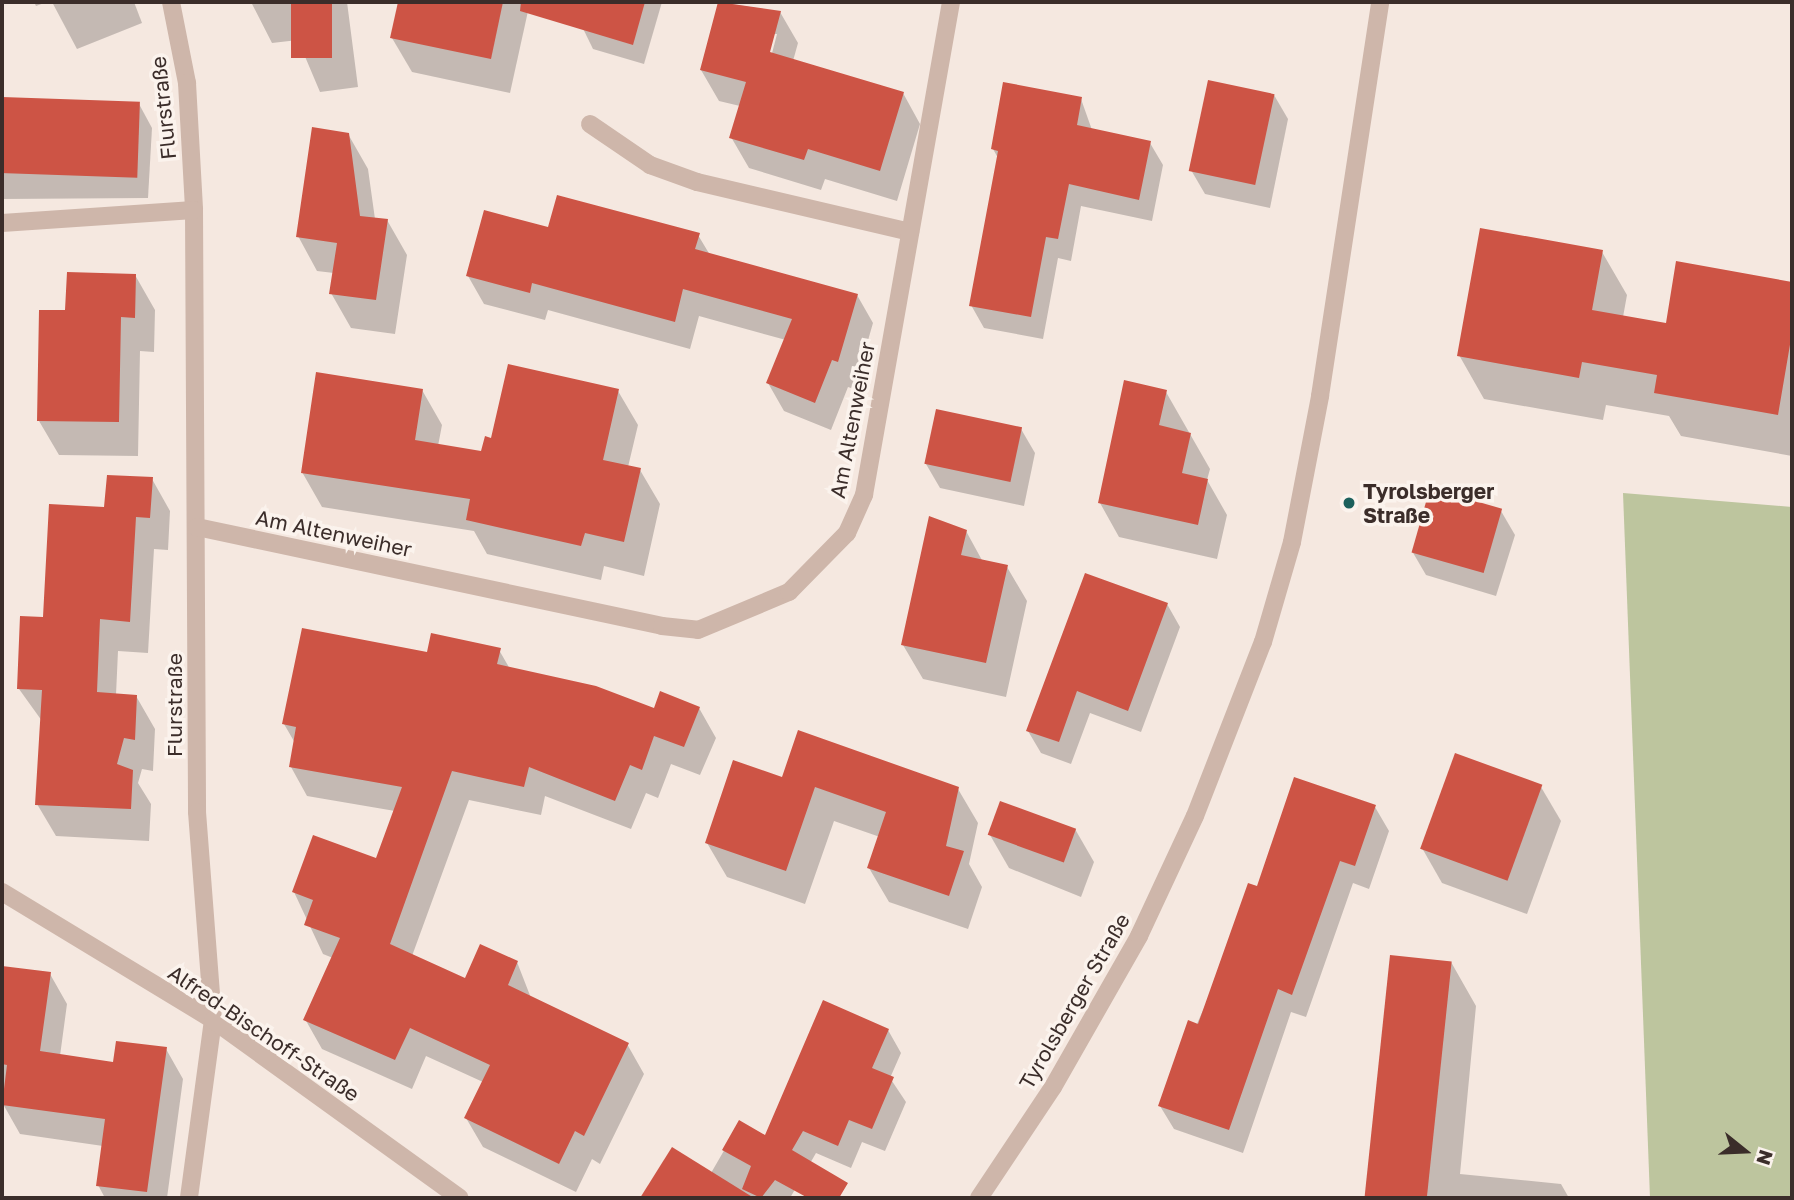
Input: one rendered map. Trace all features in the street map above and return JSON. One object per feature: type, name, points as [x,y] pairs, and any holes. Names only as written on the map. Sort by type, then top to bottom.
[{"type":"street","name":"Flurstraße","points":[[171,2],[187,83],[194,210],[197,812],[213,1020],[189,1198]]},
{"type":"street","name":"Am Altenweiher","points":[[197,527],[662,626],[698,630],[743,615],[789,592],[823,564],[847,533],[864,495],[951,2]]},
{"type":"street","name":"Tyrolsberger Straße","points":[[979,1198],[1053,1087],[1139,936],[1195,816],[1263,642],[1292,542],[1320,396],[1380,2]]},
{"type":"street","points":[[590,124],[650,165],[697,182],[910,232]]},
{"type":"street","points":[[2,223],[194,210]]},
{"type":"street","name":"Alfred-Bischoff-Straße","points":[[2,892],[213,1020],[460,1198]]},
{"type":"green space","points":[[1623,493],[1792,507],[1792,1198],[1650,1198]]},
{"type":"building","points":[[291,2],[332,2],[332,58],[291,58]]},
{"type":"building","points":[[398,2],[503,2],[491,59],[390,38]]},
{"type":"building","points":[[521,2],[645,2],[633,45],[520,11]]},
{"type":"building","points":[[718,2],[781,11],[770,52],[904,92],[880,171],[808,149],[804,160],[729,138],[746,82],[700,70]]},
{"type":"building","points":[[1208,80],[1275,94],[1255,185],[1189,171]]},
{"type":"building","points":[[1003,82],[1082,97],[1077,125],[1151,141],[1139,200],[1069,184],[1058,239],[1046,237],[1031,317],[969,306],[998,151],[991,149]]},
{"type":"building","points":[[2,97],[140,102],[137,178],[2,173]]},
{"type":"building","points":[[312,127],[349,133],[360,216],[388,219],[376,300],[329,294],[337,243],[296,237]]},
{"type":"building","points":[[557,195],[700,233],[695,249],[858,294],[838,362],[832,360],[815,403],[766,383],[792,319],[683,289],[675,322],[532,283],[530,293],[466,276],[484,210],[548,227]]},
{"type":"building","points":[[1480,228],[1603,250],[1592,310],[1666,323],[1676,261],[1792,282],[1792,333],[1778,415],[1654,393],[1657,375],[1582,362],[1579,378],[1457,356]]},
{"type":"building","points":[[67,272],[136,274],[135,318],[121,317],[119,422],[37,421],[39,310],[65,310]]},
{"type":"building","points":[[508,364],[619,389],[603,460],[641,468],[624,542],[585,533],[581,546],[466,520],[470,499],[301,473],[316,372],[423,389],[415,440],[481,451],[485,436],[491,438]]},
{"type":"building","points":[[1124,380],[1167,390],[1159,425],[1191,433],[1182,473],[1208,479],[1198,525],[1098,503]]},
{"type":"building","points":[[936,409],[1022,427],[1010,482],[924,464]]},
{"type":"building","points":[[107,475],[153,477],[150,518],[136,517],[130,622],[100,619],[97,692],[137,695],[135,740],[124,738],[117,764],[133,770],[131,809],[35,805],[42,690],[17,689],[20,616],[43,617],[49,504],[104,507]]},
{"type":"building","points":[[1430,488],[1502,509],[1484,573],[1412,552]]},
{"type":"building","points":[[929,516],[967,530],[961,555],[1008,565],[986,663],[901,645]]},
{"type":"building","points":[[1085,573],[1168,603],[1128,711],[1077,691],[1059,742],[1026,731]]},
{"type":"building","points":[[302,628],[427,652],[431,633],[501,648],[497,664],[596,686],[654,708],[660,691],[700,707],[684,747],[654,736],[642,770],[630,765],[615,801],[529,767],[524,787],[452,771],[390,944],[465,978],[480,944],[518,961],[508,985],[629,1043],[584,1136],[575,1131],[559,1164],[464,1118],[490,1065],[410,1028],[395,1060],[303,1020],[340,938],[304,925],[313,900],[292,892],[313,835],[376,858],[402,787],[289,767],[296,727],[282,724]]},
{"type":"building","points":[[798,730],[959,787],[946,846],[964,851],[949,896],[867,868],[886,812],[815,787],[786,871],[705,843],[733,760],[782,777]]},
{"type":"building","points":[[1455,753],[1542,785],[1508,881],[1420,849]]},
{"type":"building","points":[[1294,777],[1376,805],[1355,866],[1340,861],[1292,995],[1278,989],[1229,1130],[1158,1106],[1188,1020],[1198,1024],[1248,883],[1257,886]]},
{"type":"building","points":[[1000,801],[1076,829],[1064,863],[988,835]]},
{"type":"building","points":[[1390,955],[1452,961],[1427,1198],[1364,1198]]},
{"type":"building","points":[[2,966],[51,972],[40,1051],[113,1062],[116,1041],[167,1047],[147,1192],[96,1186],[105,1119],[2,1105],[7,1065],[2,1064]]},
{"type":"building","points":[[823,1000],[889,1029],[872,1068],[894,1077],[872,1129],[849,1120],[838,1146],[803,1131],[792,1150],[848,1183],[839,1198],[808,1198],[775,1180],[761,1198],[742,1189],[751,1166],[722,1150],[739,1120],[765,1135]]},
{"type":"building","points":[[672,1147],[754,1198],[640,1198]]},
{"type":"place","name":"Tyrolsberger Straße","points":[[1349,503]]}]
